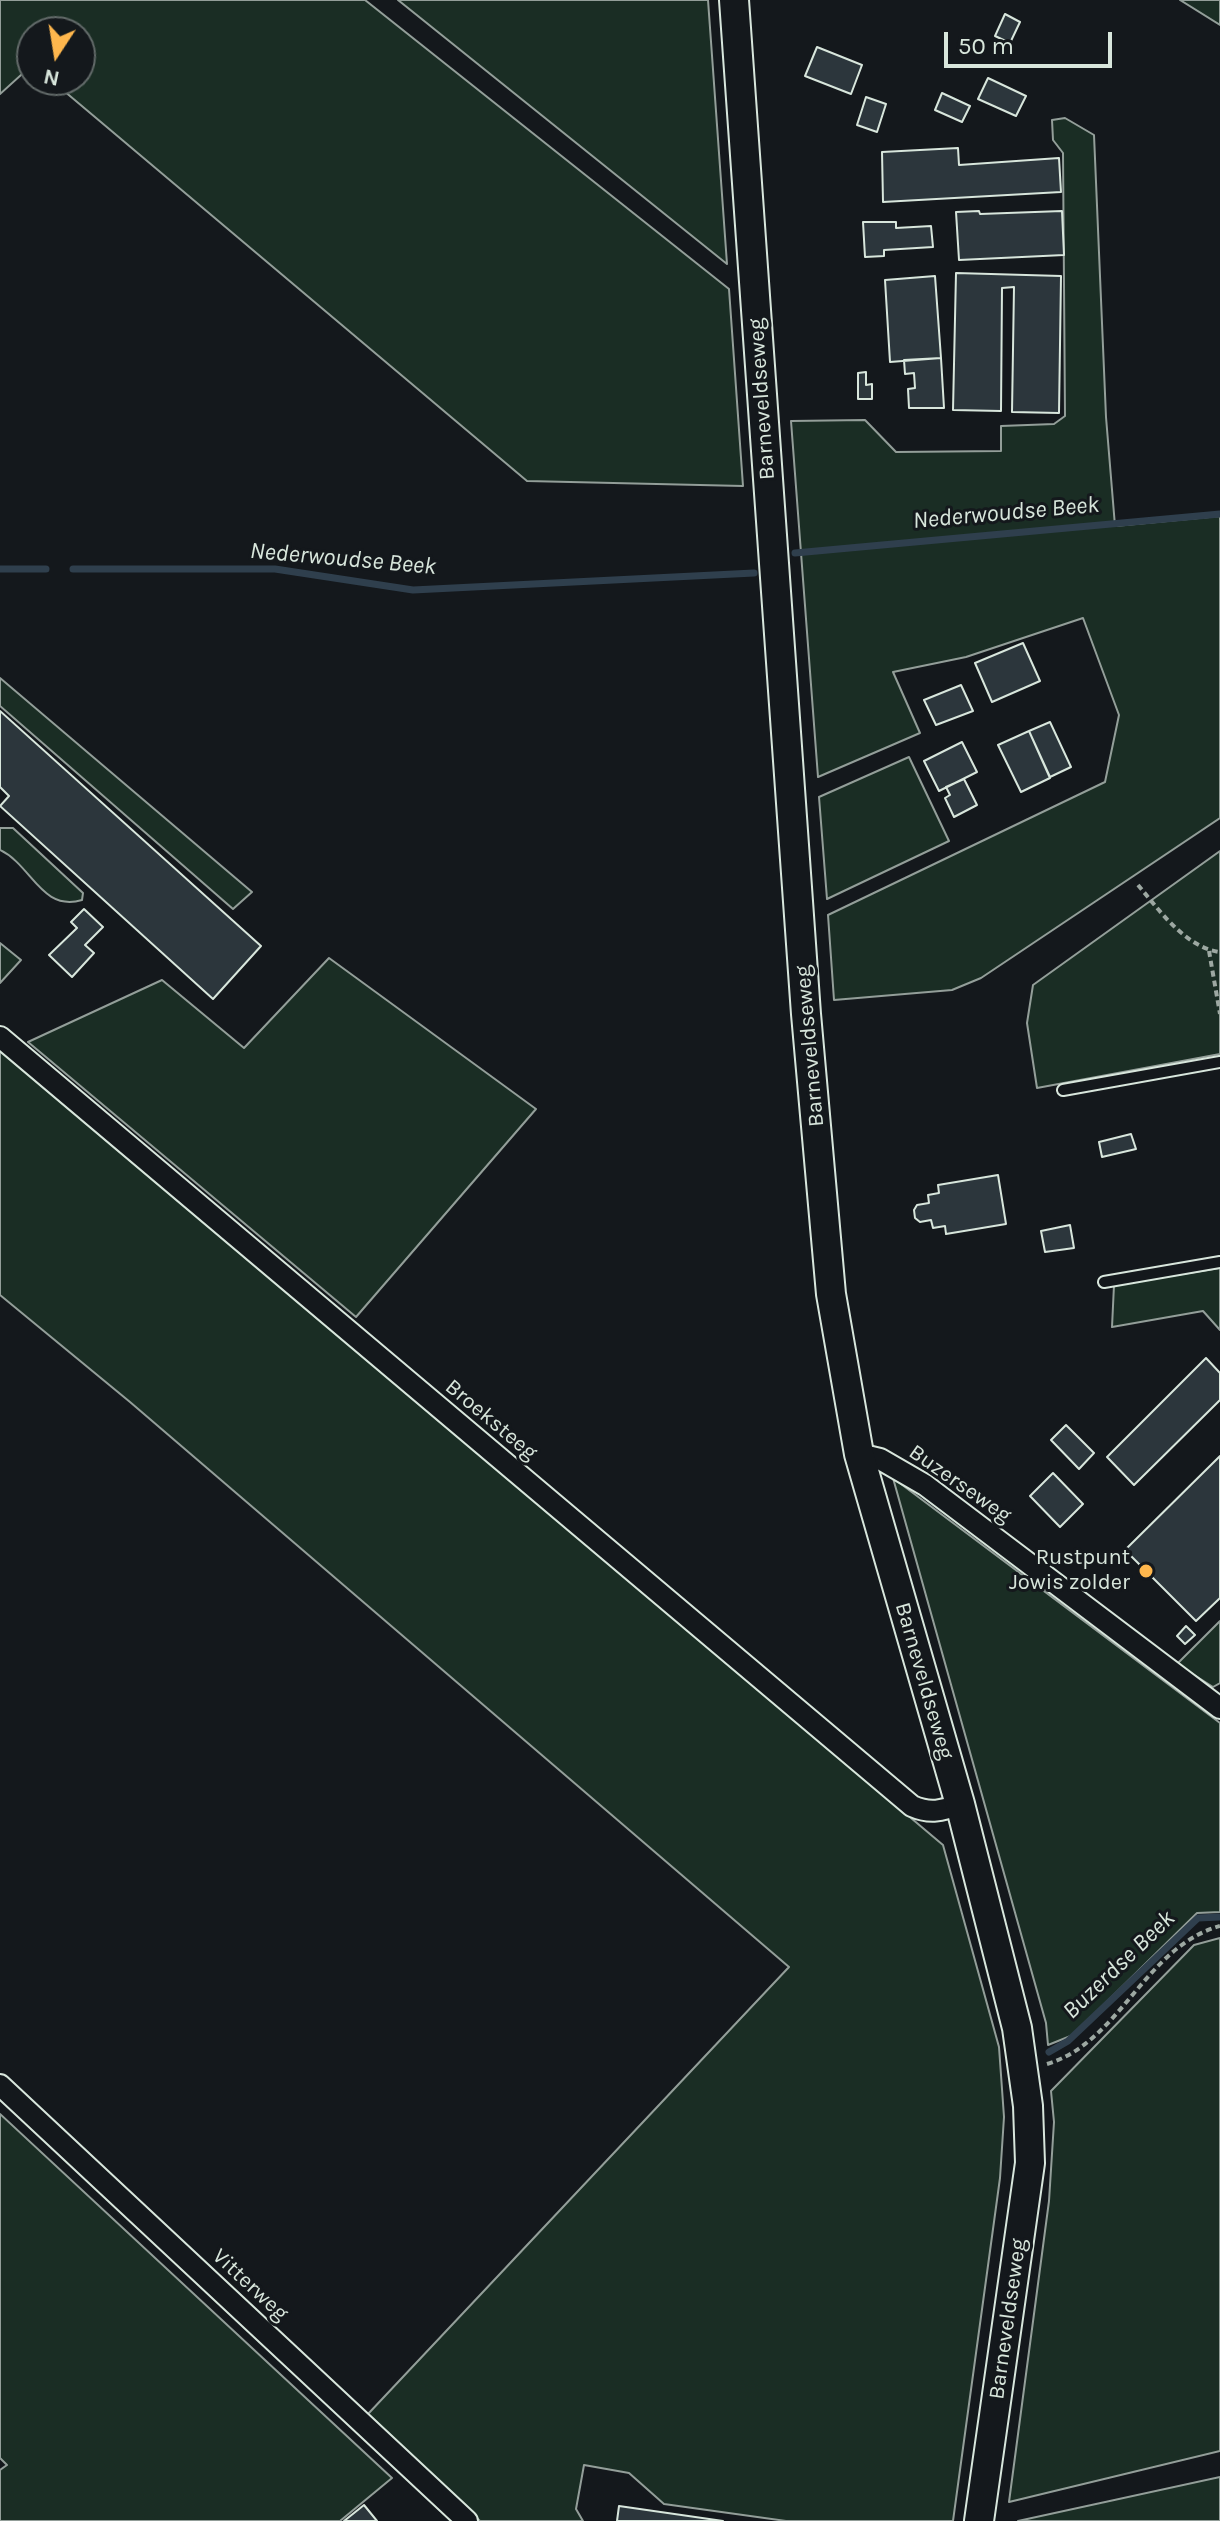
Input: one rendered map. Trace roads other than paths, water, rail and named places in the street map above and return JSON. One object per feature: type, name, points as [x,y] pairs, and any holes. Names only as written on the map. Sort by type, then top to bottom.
[{"type":"main road","name":"Barneveldseweg","points":[[734,0],[809,1045],[831,1294],[841,1371],[859,1454],[960,1804],[1017,2028],[1014,2071],[1030,2163],[979,2521]]},
{"type":"street","name":"Broeksteeg","points":[[0,1037],[903,1799],[926,1812],[945,1810],[960,1804]]},
{"type":"street","name":"Buzerseweg","points":[[859,1454],[880,1459],[925,1485],[1220,1708]]},
{"type":"street","name":"Vitterweg","points":[[0,2085],[467,2521]]},
{"type":"lane","points":[[1063,1090],[1220,1062]]},
{"type":"lane","points":[[1104,1282],[1220,1262]]},
{"type":"waterway","name":"Nederwoudse Beek","points":[[795,553],[1220,514]]},
{"type":"waterway","name":"Nederwoudse Beek","points":[[0,569],[46,569]]},
{"type":"waterway","name":"Nederwoudse Beek","points":[[73,569],[275,569],[413,590],[754,573]]},
{"type":"waterway","name":"Buzerdse Beek","points":[[1049,2052],[1068,2041],[1198,1918],[1220,1917]]},
{"type":"place","name":"Rustpunt Jowis zolder","points":[[1146,1571]]}]
